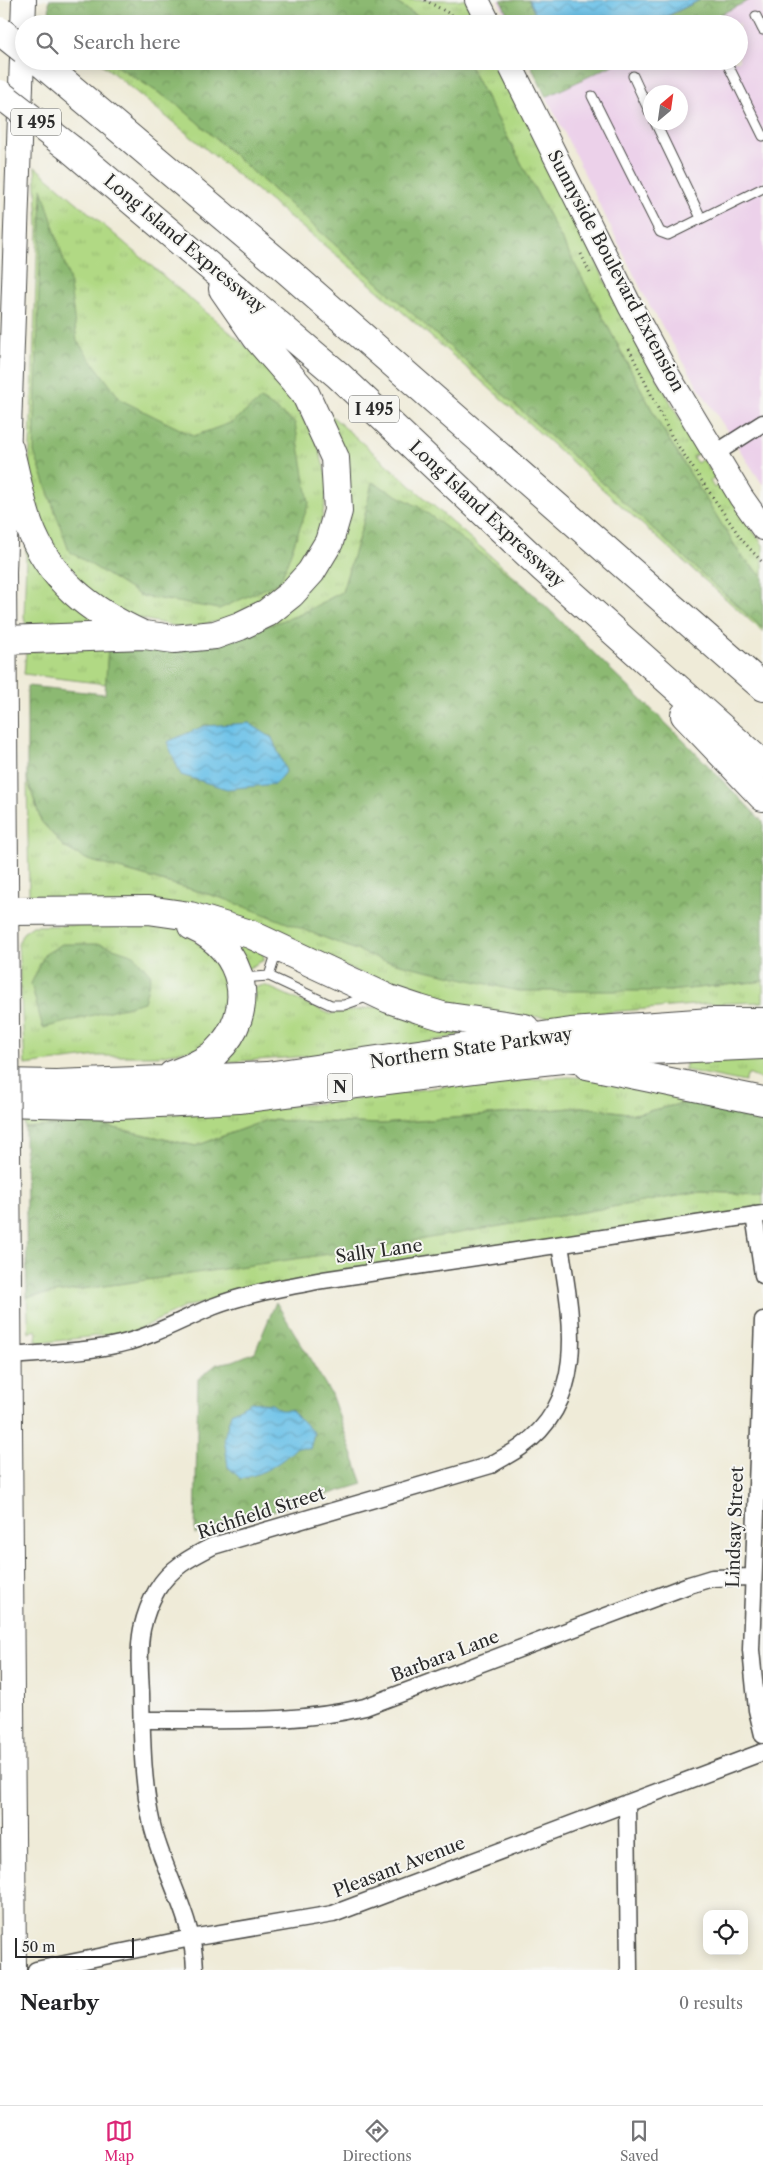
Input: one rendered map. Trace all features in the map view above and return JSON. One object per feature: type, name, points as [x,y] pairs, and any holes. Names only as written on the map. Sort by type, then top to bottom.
[{"type":"highway","points":[[0,31],[15,43]]},
{"type":"highway","name":"I 495","points":[[50,70],[282,266],[763,687]]},
{"type":"highway","name":"Long Island Expressway","points":[[0,94],[72,150],[338,375],[543,568],[763,765]]},
{"type":"highway","points":[[4,640],[144,635],[174,639],[215,635],[268,613],[291,594],[312,572],[329,542],[338,511],[335,458],[305,393],[257,338],[198,255]]},
{"type":"highway","points":[[9,448],[30,526],[62,581],[84,603],[116,623],[144,635]]},
{"type":"highway","points":[[580,527],[763,667]]},
{"type":"highway","points":[[543,568],[763,797]]},
{"type":"highway","points":[[7,915],[148,910],[190,916],[250,934],[376,993],[442,1016],[500,1026],[571,1032]]},
{"type":"highway","points":[[7,915],[146,918],[186,923],[206,932],[222,945],[232,957],[239,979],[242,997],[236,1022],[226,1039],[215,1052],[201,1062],[162,1078]]},
{"type":"highway","name":"Northern State Parkway","points":[[0,1083],[56,1084],[162,1078],[267,1076],[571,1032],[711,1022],[763,1022]]},
{"type":"highway","name":"Northern State Parkway","points":[[0,1102],[120,1105],[239,1099],[497,1066],[648,1050],[763,1045]]},
{"type":"highway","points":[[560,1060],[763,1101]]},
{"type":"main road","points":[[23,15],[24,0]]},
{"type":"main road","points":[[477,0],[484,15]]},
{"type":"main road","points":[[14,1970],[6,1703],[5,1356],[8,1150],[2,572],[6,532],[22,70]]},
{"type":"main road","name":"Sunnyside Boulevard Extension","points":[[512,70],[635,315],[667,374],[741,497],[763,528]]},
{"type":"main road","points":[[0,507],[6,532]]},
{"type":"street","points":[[716,453],[763,424]]},
{"type":"street","points":[[758,1214],[763,1275]]},
{"type":"street","name":"Sally Lane","points":[[5,1356],[97,1348],[120,1344],[151,1335],[213,1307],[258,1292],[324,1280],[758,1214]]},
{"type":"street","name":"Richfield Street","points":[[195,1970],[191,1938],[186,1918],[153,1826],[142,1767],[140,1648],[142,1629],[148,1609],[158,1588],[185,1560],[213,1546],[490,1465],[521,1447],[543,1426],[564,1388],[572,1352],[570,1305],[560,1245]]},
{"type":"street","name":"Lindsay Street","points":[[763,1320],[752,1576],[753,1677],[757,1710],[763,1736]]},
{"type":"street","name":"Barbara Lane","points":[[142,1720],[299,1718],[334,1715],[365,1707],[689,1585],[712,1578],[752,1576]]},
{"type":"street","name":"Pleasant Avenue","points":[[36,1970],[191,1938],[333,1914],[763,1752]]},
{"type":"street","points":[[627,1803],[629,1970]]},
{"type":"lane","points":[[756,16],[763,30]]},
{"type":"lane","points":[[730,70],[763,136]]},
{"type":"lane","points":[[633,76],[643,98]]},
{"type":"lane","points":[[592,96],[660,232],[668,234],[763,188]]},
{"type":"lane","points":[[659,130],[702,218]]},
{"type":"lane","points":[[269,976],[278,946]]},
{"type":"lane","points":[[239,979],[269,976],[331,1004],[344,1005],[376,993]]},
{"type":"path","points":[[425,0],[451,15]]},
{"type":"shaded area","points":[[498,0],[763,0],[763,485],[701,391],[647,301],[533,70],[748,70],[748,15],[506,15]]},
{"type":"green space","points":[[49,0],[392,0],[416,15],[50,15]]},
{"type":"green space","points":[[392,0],[466,0],[474,15],[416,15]]},
{"type":"green space","points":[[501,0],[529,0],[535,15],[508,15]]},
{"type":"green space","points":[[700,0],[750,0],[719,15],[670,15]]},
{"type":"green space","points":[[109,70],[123,70],[178,105],[594,475],[763,629],[763,632],[451,354],[341,259]]},
{"type":"green space","points":[[123,70],[472,70],[660,425],[742,557],[763,577],[763,629],[594,475],[178,105]]},
{"type":"green space","points":[[472,70],[502,70],[625,321],[699,453],[693,457],[697,463],[703,459],[715,477],[710,481],[714,488],[720,484],[763,545],[763,577],[742,557],[660,425]]},
{"type":"green space","points":[[533,70],[602,70],[546,97]]},
{"type":"green space","points":[[35,167],[253,352],[282,383],[316,440],[329,484],[317,541],[285,590],[236,618],[183,628],[120,614],[72,581],[39,533],[29,474],[38,228]]},
{"type":"green space","points":[[42,188],[69,278],[77,341],[121,400],[194,436],[233,422],[261,399],[295,423],[309,503],[280,582],[219,609],[141,596],[69,551],[34,452]]},
{"type":"green space","points":[[326,411],[528,589],[373,483],[363,524],[342,592],[299,615],[247,633],[340,541]]},
{"type":"green space","points":[[372,482],[419,507],[528,589],[687,744],[763,822],[763,981],[669,991],[518,991],[382,960],[225,899],[88,860],[64,847],[41,821],[27,778],[27,686],[105,694],[108,646],[213,644],[299,615],[342,592],[363,524]]},
{"type":"green space","points":[[27,527],[97,623],[33,630],[26,625],[24,618]]},
{"type":"green space","points":[[108,646],[106,684],[24,674],[26,652]]},
{"type":"green space","points":[[27,778],[41,821],[64,847],[88,860],[225,899],[669,991],[763,981],[763,1002],[705,1004],[551,1017],[493,1016],[432,1005],[279,937],[31,902],[29,893]]},
{"type":"green space","points":[[132,924],[180,929],[233,970],[228,1025],[199,1053],[195,1049],[158,1056],[98,1056],[25,1065],[18,944],[23,933],[33,926]]},
{"type":"green space","points":[[230,932],[262,944],[264,960],[243,971]]},
{"type":"green space","points":[[62,944],[101,944],[134,955],[151,975],[144,1002],[43,1028],[31,984],[44,955]]},
{"type":"green space","points":[[264,985],[330,1014],[388,1005],[487,1029],[454,1037],[386,1048],[215,1063],[246,990]]},
{"type":"green space","points":[[763,1054],[763,1080],[748,1074],[745,1082],[685,1070],[685,1058]]},
{"type":"green space","points":[[569,1077],[631,1079],[632,1089],[689,1088],[744,1102],[689,1102],[635,1114],[583,1107],[382,1124],[267,1120],[196,1146],[91,1123],[25,1128],[25,1115],[172,1114],[315,1104],[470,1083]]},
{"type":"green space","points":[[689,1102],[744,1102],[763,1107],[763,1194],[701,1192],[365,1249],[27,1297],[25,1128],[91,1123],[196,1146],[267,1120],[382,1124],[583,1107],[635,1114]]},
{"type":"green space","points":[[701,1192],[763,1194],[763,1217],[187,1306],[135,1331],[40,1343],[36,1340],[37,1332],[34,1330],[29,1333],[27,1297],[365,1248]]},
{"type":"green space","points":[[276,1302],[331,1394],[363,1484],[195,1534],[198,1379],[217,1364],[233,1361],[255,1352]]},
{"type":"water","points":[[529,0],[700,0],[669,15],[535,15]]},
{"type":"water","points":[[249,723],[272,738],[286,771],[275,784],[227,789],[181,775],[167,742],[204,726]]},
{"type":"water","points":[[251,1402],[272,1404],[280,1410],[291,1410],[314,1433],[310,1449],[297,1447],[272,1467],[241,1479],[228,1467],[224,1438],[231,1413]]}]
